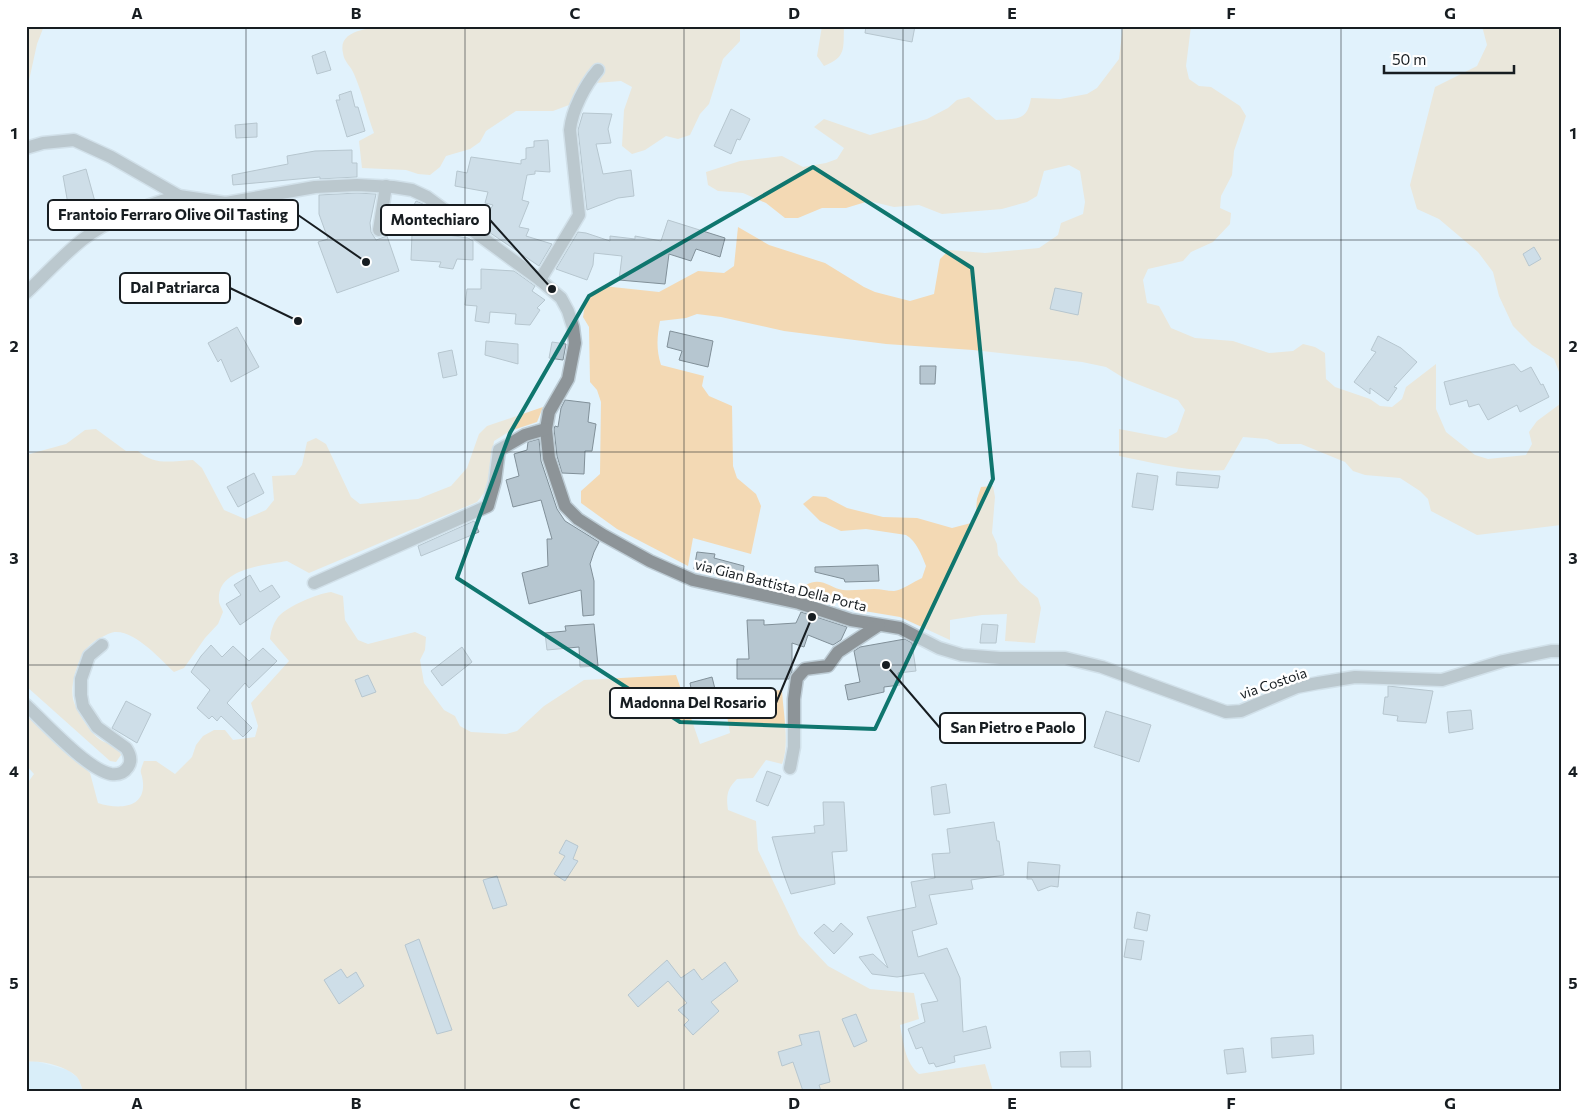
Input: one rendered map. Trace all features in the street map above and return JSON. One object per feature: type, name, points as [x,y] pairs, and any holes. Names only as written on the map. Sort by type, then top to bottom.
[{"type":"street","points":[[540,280],[579,214],[570,130],[571,118],[591,78],[598,70]]},
{"type":"street","name":"via Gian Battista Della Porta","points":[[26,148],[43,143],[74,140],[111,157],[179,196],[226,203],[315,187],[357,185],[386,186],[412,190],[427,197],[540,280],[561,298],[565,304],[574,327],[575,343],[568,379],[549,412],[546,429],[549,458],[565,506],[578,519],[650,561],[693,580],[799,603],[851,620],[900,628],[939,648],[962,655],[1000,658]]},
{"type":"street","points":[[379,230],[386,186]]},
{"type":"street","points":[[26,293],[82,240],[117,219],[179,196]]},
{"type":"street","points":[[314,583],[488,506],[495,481],[499,450],[525,435],[546,429]]},
{"type":"street","points":[[790,768],[794,747],[794,699],[797,678],[805,668],[828,666],[838,652],[879,624]]},
{"type":"street","points":[[26,704],[92,765],[108,774],[113,775],[123,772],[129,763],[129,753],[126,748],[97,727],[83,706],[80,695],[81,679],[89,656],[102,645]]},
{"type":"street","name":"via Costoia","points":[[1000,658],[1065,658],[1102,666],[1226,712],[1241,710],[1297,687],[1311,684],[1355,677],[1442,680],[1503,661],[1551,651],[1561,651]]},
{"type":"highlighted area","points":[[813,167],[972,268],[993,479],[875,729],[680,722],[457,578],[510,433],[589,296]]},
{"type":"shaded area","points":[[26,26],[44,26],[37,44],[28,85],[26,75]]},
{"type":"shaded area","points":[[390,26],[740,26],[740,41],[723,59],[709,104],[700,114],[690,135],[678,139],[666,136],[645,150],[632,154],[622,146],[624,110],[632,87],[621,81],[596,83],[577,102],[553,111],[516,111],[486,131],[480,142],[470,149],[446,156],[440,167],[430,175],[406,170],[362,168],[359,141],[374,133],[357,81],[344,56],[343,45],[351,34],[367,29]]},
{"type":"shaded area","points":[[822,26],[844,26],[843,46],[840,55],[837,59],[824,66],[817,56]]},
{"type":"shaded area","points":[[1123,26],[1191,26],[1186,66],[1189,79],[1199,86],[1211,87],[1240,106],[1246,116],[1234,151],[1232,175],[1221,196],[1220,208],[1231,213],[1230,224],[1213,242],[1191,252],[1183,261],[1148,269],[1143,280],[1147,303],[1159,306],[1171,328],[1195,338],[1233,341],[1269,353],[1293,351],[1303,344],[1315,347],[1325,353],[1326,379],[1335,387],[1370,399],[1380,406],[1392,407],[1402,399],[1406,387],[1436,364],[1436,409],[1446,432],[1475,455],[1488,459],[1526,455],[1532,444],[1529,432],[1537,421],[1560,404],[1561,400],[1561,525],[1477,535],[1431,511],[1428,499],[1420,491],[1400,478],[1365,475],[1353,471],[1345,462],[1301,444],[1278,444],[1267,439],[1243,437],[1224,470],[1212,471],[1157,464],[1119,456],[1119,429],[1166,438],[1177,432],[1185,410],[1178,400],[1127,380],[1106,367],[1082,362],[973,350],[886,344],[784,331],[721,317],[697,314],[686,318],[660,321],[658,332],[659,359],[661,365],[704,376],[702,386],[709,396],[732,406],[733,466],[737,478],[756,494],[761,506],[751,554],[693,538],[688,566],[617,529],[581,503],[581,491],[600,474],[601,402],[597,390],[590,382],[589,327],[583,317],[585,304],[592,292],[603,286],[659,292],[698,271],[724,273],[734,266],[738,227],[769,245],[825,263],[875,292],[910,301],[934,294],[940,259],[949,250],[985,253],[1039,248],[1058,235],[1061,223],[1083,214],[1085,202],[1080,171],[1069,165],[1044,171],[1037,196],[1027,202],[1002,209],[942,214],[919,205],[894,207],[869,201],[846,208],[822,208],[798,218],[785,218],[766,203],[743,193],[718,191],[708,185],[706,172],[740,161],[782,156],[803,167],[837,159],[844,148],[814,127],[824,119],[870,135],[927,119],[948,108],[957,100],[969,97],[996,120],[1024,115],[1031,98],[1060,99],[1087,94],[1097,88],[1119,59]]},
{"type":"shaded area","points":[[1482,26],[1561,26],[1561,377],[1554,359],[1532,345],[1513,326],[1499,296],[1493,272],[1478,252],[1439,219],[1417,209],[1410,185],[1435,87],[1477,66],[1487,45]]},
{"type":"shaded area","points":[[543,407],[537,422],[510,431],[494,441],[487,489],[477,502],[309,573],[287,561],[244,570],[225,581],[220,590],[219,602],[223,612],[218,624],[205,638],[184,668],[174,672],[153,651],[125,633],[116,632],[108,634],[91,644],[81,657],[76,671],[72,693],[73,699],[80,715],[94,735],[117,748],[121,755],[116,762],[110,761],[26,686],[26,455],[66,444],[85,430],[96,429],[126,451],[138,451],[144,456],[157,461],[193,460],[202,468],[224,510],[245,519],[266,510],[274,500],[272,476],[295,475],[302,465],[307,442],[316,438],[326,444],[351,497],[360,504],[418,499],[451,486],[467,468],[479,434],[487,426]]},
{"type":"shaded area","points":[[993,486],[995,497],[992,533],[997,544],[998,555],[1020,583],[1038,598],[1041,608],[1035,643],[1005,641],[1007,614],[982,615],[950,620],[950,640],[900,617],[858,610],[804,591],[806,585],[821,582],[843,590],[874,589],[897,591],[922,578],[926,566],[916,545],[906,535],[866,529],[841,531],[820,521],[803,504],[813,496],[826,497],[847,508],[883,517],[917,518],[952,528],[975,522],[977,499],[981,487]]},
{"type":"shaded area","points":[[331,592],[343,596],[345,620],[358,640],[368,644],[415,632],[426,637],[425,650],[420,660],[424,683],[444,710],[455,716],[460,726],[471,732],[506,734],[517,731],[544,706],[584,680],[676,675],[700,744],[730,733],[723,693],[782,690],[786,747],[782,764],[766,760],[753,778],[737,779],[728,793],[728,810],[756,821],[758,850],[799,935],[828,966],[870,989],[914,993],[919,1019],[900,1025],[905,1051],[914,1069],[919,1074],[985,1064],[993,1091],[83,1091],[77,1078],[66,1069],[46,1063],[26,1062],[26,785],[34,774],[26,765],[26,717],[30,716],[90,773],[98,803],[121,806],[134,803],[142,792],[141,771],[144,761],[156,761],[175,774],[192,757],[196,745],[203,736],[214,730],[225,730],[233,740],[255,737],[258,726],[251,703],[289,661],[270,639],[275,622],[278,617],[295,605]]},
{"type":"shaded area","points":[[35,1061],[68,1070],[78,1078],[83,1091],[26,1091],[26,1062]]},
{"type":"building","points":[[866,26],[915,26],[912,42],[865,33]]},
{"type":"building","points":[[325,51],[331,70],[317,74],[312,56]]},
{"type":"building","points":[[351,91],[355,107],[358,107],[365,131],[347,137],[336,100],[340,100],[339,95]]},
{"type":"building","points":[[731,109],[750,119],[740,140],[737,139],[731,154],[714,146]]},
{"type":"building","points":[[583,113],[612,114],[608,129],[611,143],[596,144],[603,174],[631,170],[634,196],[618,198],[587,210],[578,130]]},
{"type":"building","points":[[257,123],[257,137],[236,138],[235,125]]},
{"type":"building","points":[[548,140],[550,172],[535,171],[535,174],[527,175],[522,200],[529,202],[519,227],[529,229],[526,236],[552,244],[539,266],[480,226],[493,205],[485,203],[488,192],[455,186],[457,171],[467,173],[471,157],[521,164],[521,160],[526,159],[526,148],[534,147],[534,141]]},
{"type":"building","points":[[352,150],[352,163],[357,163],[357,177],[320,179],[320,177],[233,185],[232,175],[288,164],[287,156],[315,151]]},
{"type":"building","points":[[86,169],[97,209],[82,212],[80,200],[68,204],[63,176]]},
{"type":"building","points":[[376,194],[370,223],[371,232],[376,240],[387,236],[399,271],[337,293],[318,242],[328,239],[319,214],[319,195]]},
{"type":"building","points":[[416,201],[448,223],[448,235],[468,238],[473,241],[473,260],[457,259],[453,269],[439,267],[441,262],[411,260],[413,207]]},
{"type":"building","points":[[668,220],[725,238],[720,257],[696,249],[691,261],[669,254],[665,284],[619,280],[622,256],[594,253],[593,265],[587,280],[556,269],[578,232],[610,241],[610,236],[635,239],[635,236],[661,241]]},
{"type":"building","points":[[1534,247],[1541,259],[1529,266],[1523,254]]},
{"type":"building","points":[[481,269],[514,271],[535,286],[532,291],[545,300],[537,308],[540,310],[530,325],[515,324],[516,314],[490,312],[489,323],[475,321],[477,306],[465,305],[467,289],[481,289]]},
{"type":"building","points":[[1055,288],[1082,293],[1078,315],[1050,309]]},
{"type":"building","points":[[237,327],[259,367],[231,382],[221,359],[218,362],[208,343]]},
{"type":"building","points":[[670,331],[713,341],[708,367],[679,360],[682,351],[667,347]]},
{"type":"building","points":[[1378,336],[1401,348],[1417,362],[1394,387],[1397,388],[1388,401],[1370,388],[1370,394],[1354,382],[1376,352],[1371,350]]},
{"type":"building","points":[[486,341],[518,344],[518,364],[485,355]]},
{"type":"building","points":[[552,342],[566,344],[563,360],[549,358]]},
{"type":"building","points":[[452,350],[457,375],[443,378],[438,353]]},
{"type":"building","points":[[1514,364],[1521,372],[1531,367],[1541,385],[1543,384],[1549,397],[1520,412],[1517,405],[1488,420],[1479,404],[1469,407],[1467,400],[1450,405],[1444,382]]},
{"type":"building","points":[[920,366],[936,366],[935,384],[920,384]]},
{"type":"building","points":[[565,400],[590,403],[588,422],[596,424],[592,451],[585,451],[584,474],[562,473],[557,456],[554,429],[555,426],[558,427],[561,408]]},
{"type":"building","points":[[539,439],[541,461],[557,509],[565,521],[599,542],[590,564],[594,581],[594,615],[583,616],[581,590],[529,604],[522,573],[548,566],[547,539],[552,539],[541,500],[513,507],[506,480],[519,476],[514,454],[527,450],[528,442]]},
{"type":"building","points":[[1177,472],[1220,476],[1218,488],[1176,485]]},
{"type":"building","points":[[254,473],[264,493],[238,507],[227,487]]},
{"type":"building","points":[[1137,473],[1158,476],[1153,510],[1132,507]]},
{"type":"building","points":[[474,521],[479,532],[421,556],[418,546]]},
{"type":"building","points":[[697,552],[715,554],[714,558],[744,566],[742,579],[694,569]]},
{"type":"building","points":[[878,565],[879,581],[845,582],[844,579],[815,572],[815,567]]},
{"type":"building","points":[[250,575],[260,592],[272,585],[280,597],[240,625],[226,604],[241,595],[234,585]]},
{"type":"building","points":[[801,612],[847,627],[841,640],[833,645],[808,635],[804,647],[792,643],[792,671],[789,679],[737,679],[737,659],[749,659],[747,620],[764,620],[764,625],[796,623]]},
{"type":"building","points":[[594,624],[598,666],[580,667],[579,647],[547,650],[545,633],[566,631],[565,626]]},
{"type":"building","points":[[982,624],[998,625],[996,643],[980,643]]},
{"type":"building","points":[[905,639],[912,643],[916,671],[898,673],[900,685],[884,687],[884,692],[848,700],[845,685],[860,682],[854,651],[860,647]]},
{"type":"building","points":[[211,645],[222,657],[233,646],[249,661],[263,648],[277,661],[249,688],[245,683],[227,703],[252,728],[243,737],[221,716],[217,721],[212,716],[209,719],[197,708],[210,690],[191,672]]},
{"type":"building","points":[[462,647],[472,662],[442,686],[431,671]]},
{"type":"building","points":[[368,675],[376,692],[362,697],[355,680]]},
{"type":"building","points":[[712,677],[720,709],[708,713],[703,696],[693,699],[690,683]]},
{"type":"building","points":[[1388,686],[1433,691],[1426,723],[1397,721],[1398,716],[1383,714],[1385,697],[1388,697]]},
{"type":"building","points":[[126,701],[151,714],[137,743],[112,728]]},
{"type":"building","points":[[1471,710],[1473,729],[1449,733],[1447,712]]},
{"type":"building","points":[[1106,711],[1151,725],[1139,762],[1094,747]]},
{"type":"building","points":[[767,771],[781,776],[768,806],[756,801]]},
{"type":"building","points":[[946,784],[950,813],[934,815],[931,787]]},
{"type":"building","points":[[823,802],[844,802],[847,851],[832,852],[835,884],[791,894],[772,837],[815,833],[814,826],[824,825]]},
{"type":"building","points":[[994,822],[1004,875],[971,880],[973,889],[929,895],[937,924],[912,931],[918,957],[947,948],[960,978],[963,1032],[986,1026],[991,1048],[954,1056],[955,1062],[936,1067],[934,1063],[929,1064],[922,1047],[916,1049],[908,1029],[925,1022],[921,1004],[938,1001],[924,973],[897,977],[872,974],[859,957],[873,954],[888,968],[867,917],[916,907],[911,882],[935,878],[932,854],[950,853],[947,829]]},
{"type":"building","points":[[566,840],[578,846],[573,859],[578,861],[565,881],[554,874],[565,856],[559,853]]},
{"type":"building","points":[[1028,862],[1060,865],[1058,887],[1051,886],[1038,891],[1032,879],[1027,879]]},
{"type":"building","points":[[497,876],[507,905],[493,909],[483,880]]},
{"type":"building","points":[[1137,912],[1150,915],[1147,931],[1134,928]]},
{"type":"building","points":[[841,923],[853,934],[834,954],[814,933],[824,924],[833,932]]},
{"type":"building","points":[[419,939],[452,1030],[437,1034],[405,945]]},
{"type":"building","points":[[1127,939],[1144,941],[1141,960],[1124,957]]},
{"type":"building","points":[[667,960],[681,978],[694,969],[702,980],[725,962],[738,981],[711,1002],[719,1011],[693,1035],[684,1025],[689,1020],[678,1010],[687,1003],[668,981],[638,1007],[628,995]]},
{"type":"building","points":[[341,969],[347,978],[356,972],[364,986],[339,1004],[324,980]]},
{"type":"building","points":[[856,1014],[867,1041],[854,1047],[842,1019]]},
{"type":"building","points":[[819,1031],[830,1082],[819,1085],[821,1091],[803,1091],[793,1062],[782,1066],[778,1052],[802,1045],[799,1035]]},
{"type":"building","points":[[1313,1035],[1314,1054],[1272,1058],[1271,1038]]},
{"type":"building","points":[[1243,1048],[1246,1072],[1227,1074],[1224,1050]]},
{"type":"building","points":[[1090,1051],[1091,1067],[1061,1067],[1060,1052]]},
{"type":"place","name":"Frantoio Ferraro Olive Oil Tasting","points":[[366,262]]},
{"type":"place","name":"Montechiaro","points":[[552,289]]},
{"type":"place","name":"Dal Patriarca","points":[[298,321]]},
{"type":"place","name":"Madonna Del Rosario","points":[[812,617]]},
{"type":"place","name":"San Pietro e Paolo","points":[[886,665]]}]
